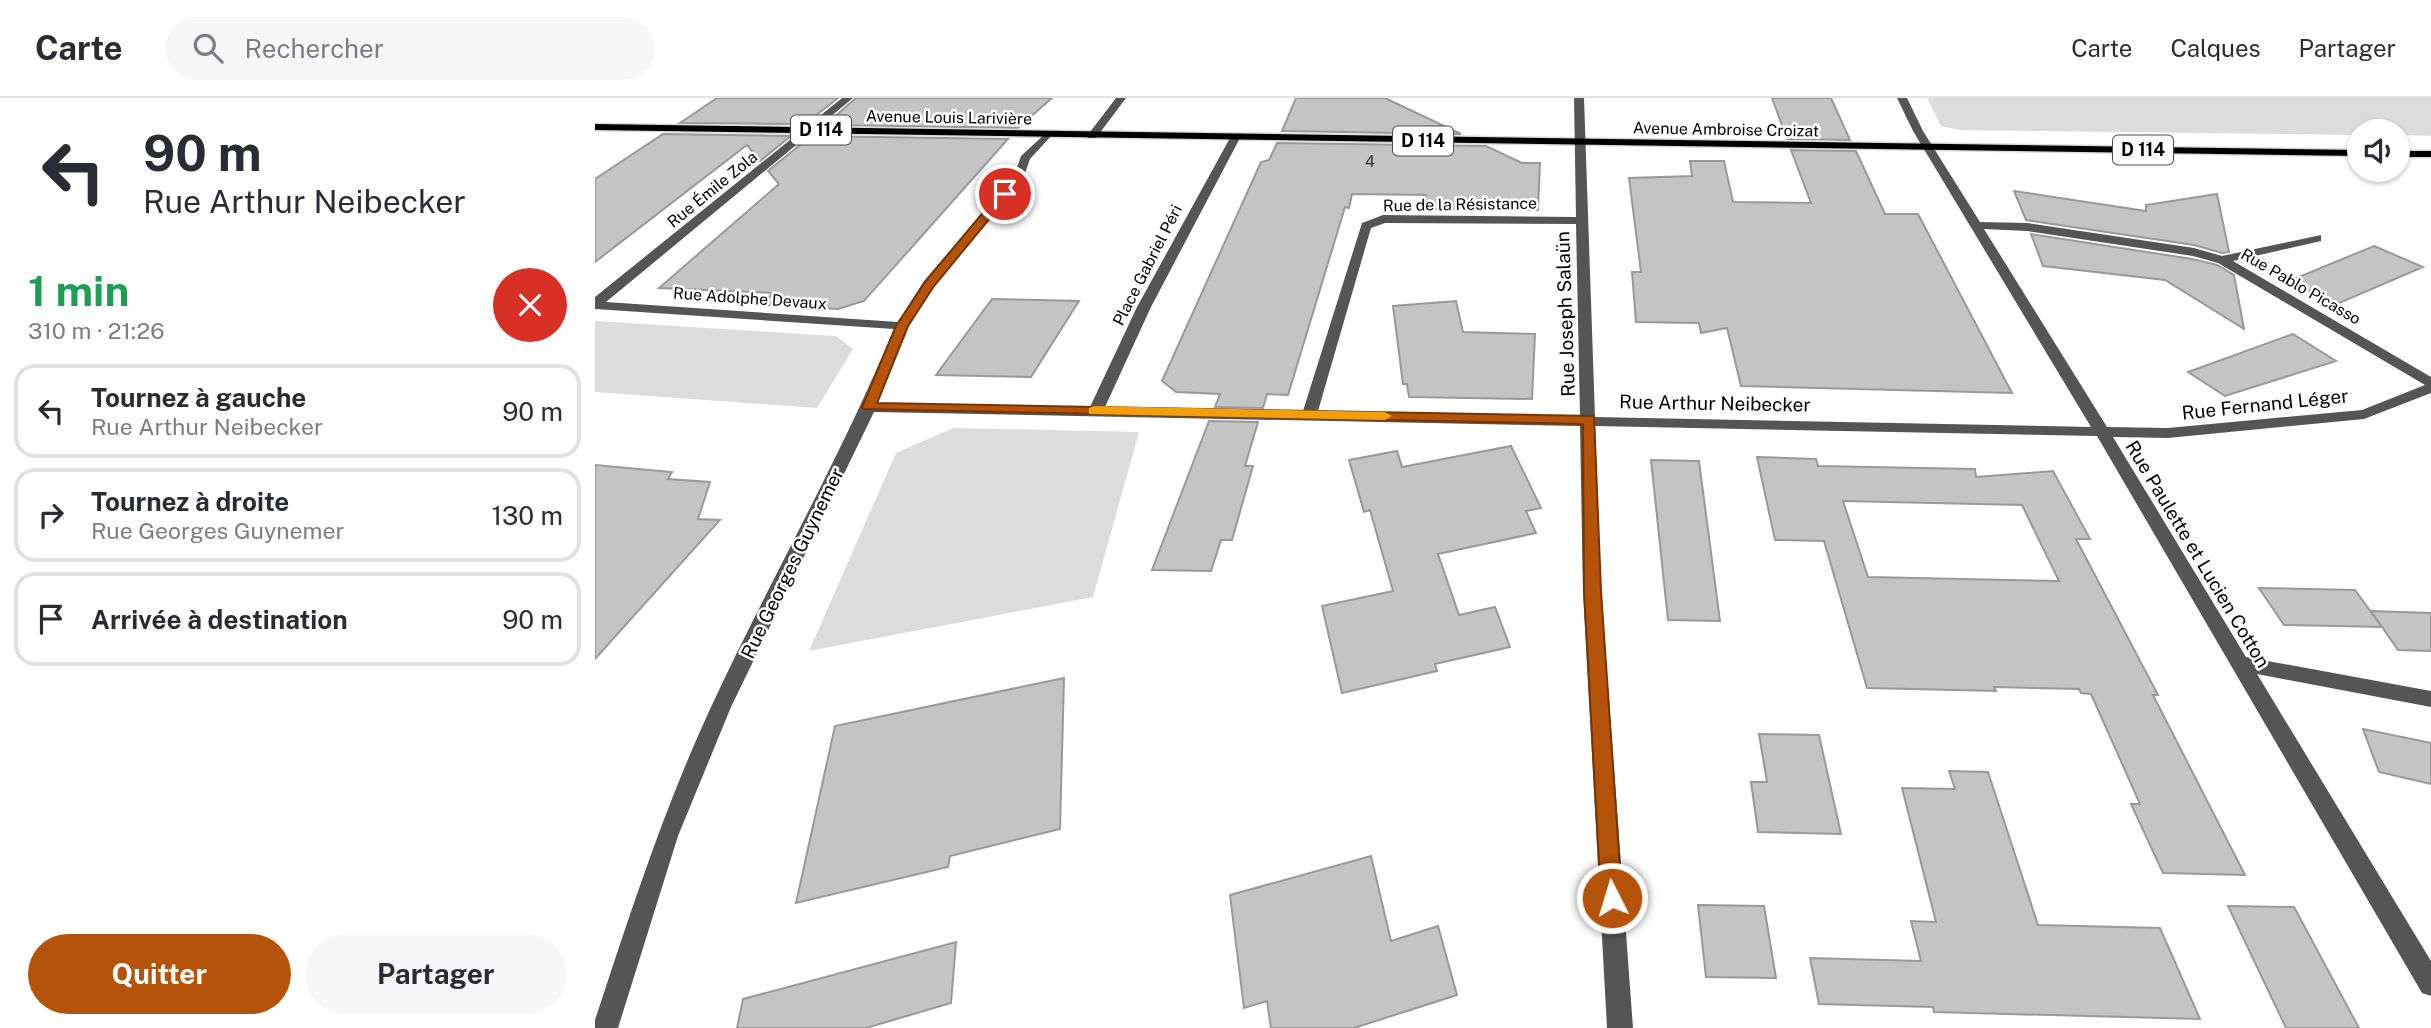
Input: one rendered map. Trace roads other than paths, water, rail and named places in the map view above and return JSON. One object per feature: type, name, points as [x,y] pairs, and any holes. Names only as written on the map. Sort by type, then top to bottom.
[{"type":"main road","name":"Avenue Louis Larivière","points":[[595,127],[1092,135]]},
{"type":"main road","name":"Avenue Ambroise Croizat","points":[[1092,135],[2347,153]]},
{"type":"main road","points":[[2410,154],[2431,154]]},
{"type":"street","name":"Rue Émile Zola","points":[[595,305],[848,98]]},
{"type":"street","points":[[1092,135],[1121,98]]},
{"type":"street","name":"Rue Joseph Salaün","points":[[1579,98],[1592,591],[1620,1028]]},
{"type":"street","name":"Rue Paulette et Lucien Cotton","points":[[1902,98],[1928,146],[2431,984]]},
{"type":"street","name":"Rue Georges Guynemer","points":[[605,1028],[667,836],[716,719],[869,407],[902,326],[929,284],[1019,177],[1025,158],[1047,135]]},
{"type":"street","name":"Place Gabriel Péri","points":[[1097,411],[1115,367],[1174,248],[1234,138]]},
{"type":"street","name":"Rue de la Résistance","points":[[1310,413],[1366,226],[1383,219],[1582,220]]},
{"type":"street","name":"Rue Pablo Picasso","points":[[1976,225],[2027,226],[2194,252],[2222,260],[2431,385]]},
{"type":"street","points":[[2222,260],[2317,239]]},
{"type":"street","name":"Rue Adolphe Devaux","points":[[595,305],[902,326]]},
{"type":"street","name":"Rue Fernand Léger","points":[[2099,430],[2168,432],[2364,414],[2431,385]]},
{"type":"street","name":"Rue Arthur Neibecker","points":[[869,407],[1310,413],[2099,430]]},
{"type":"street","points":[[2239,663],[2431,699]]}]
